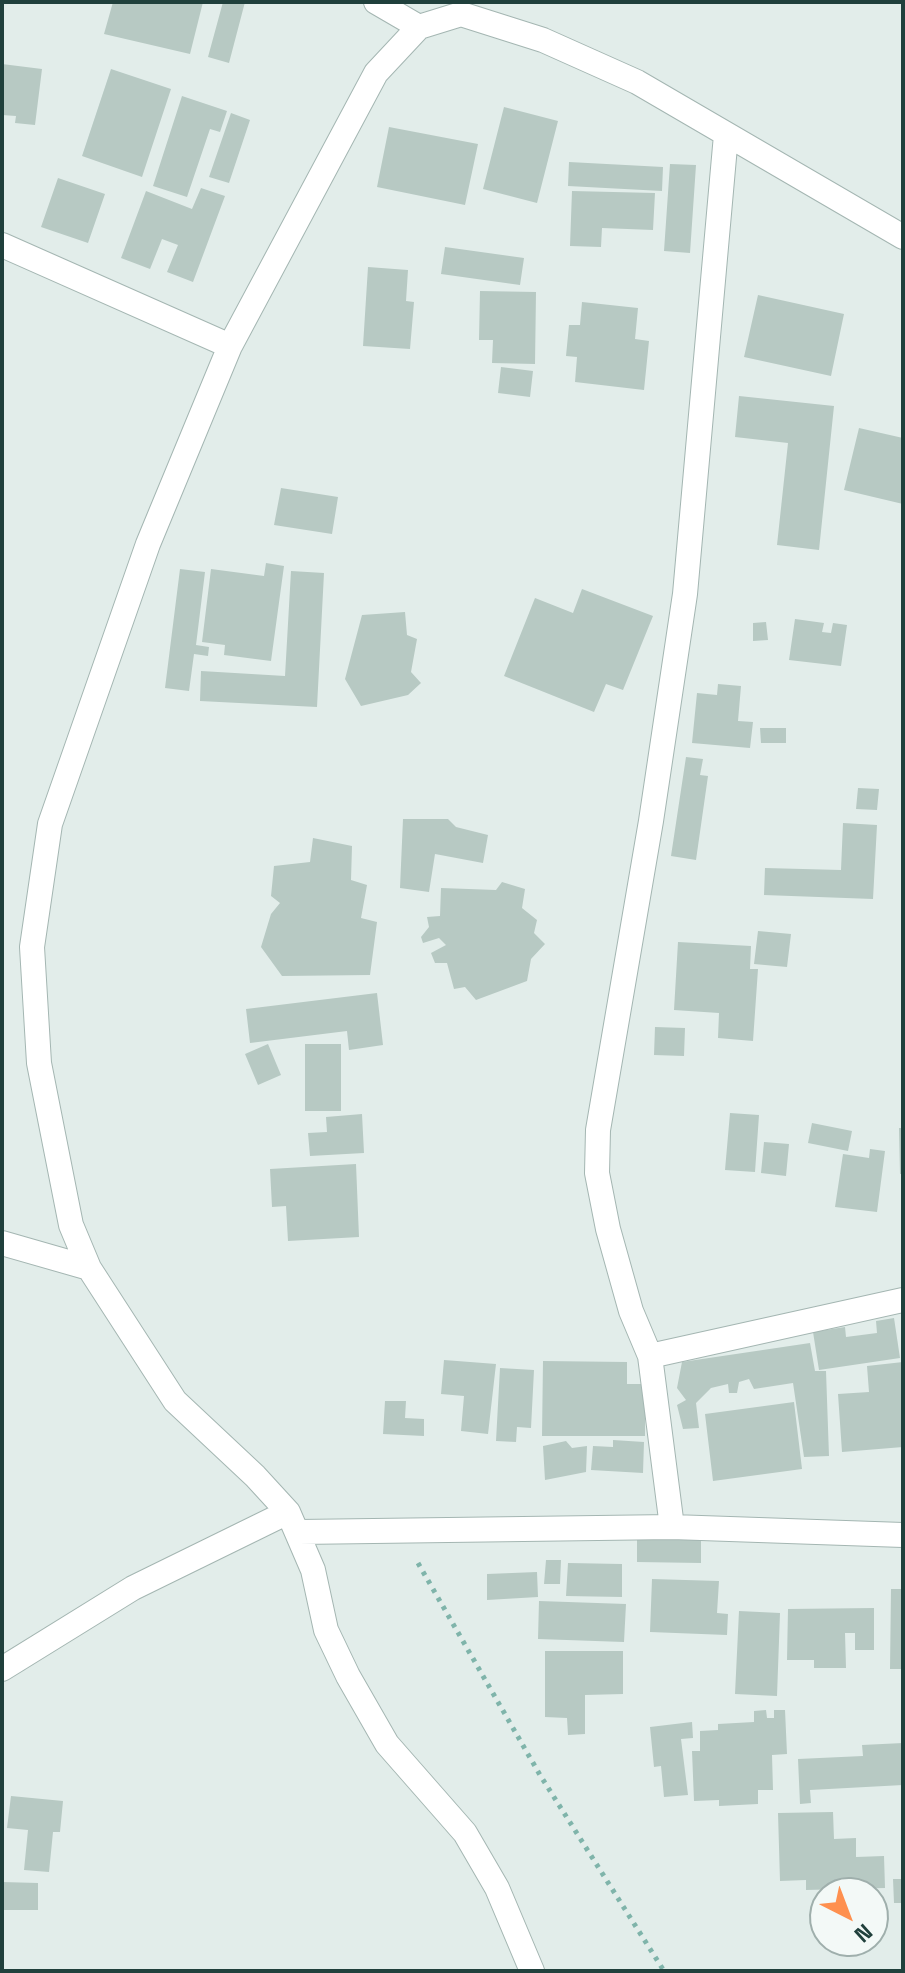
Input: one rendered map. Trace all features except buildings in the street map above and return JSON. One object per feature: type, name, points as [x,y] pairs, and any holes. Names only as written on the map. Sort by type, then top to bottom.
[{"type":"street","points":[[376,2],[419,27]]},
{"type":"street","points":[[532,1971],[497,1888],[465,1833],[387,1744],[348,1676],[326,1630],[313,1570],[294,1522],[255,1476],[175,1401],[89,1268],[71,1225],[39,1063],[32,947],[50,824],[148,544],[230,346],[376,73],[419,27],[466,8],[543,40],[637,82],[903,237]]},
{"type":"street","points":[[672,1527],[650,1356],[631,1311],[608,1229],[597,1173],[598,1130],[651,821],[685,594],[726,135]]},
{"type":"street","points":[[2,245],[230,346]]},
{"type":"street","points":[[2,1243],[89,1268]]},
{"type":"street","points":[[650,1356],[903,1300]]},
{"type":"street","points":[[2,1669],[133,1588],[294,1522],[397,1528],[672,1527],[903,1535]]},
{"type":"path","points":[[397,1528],[540,1775],[664,1971]]}]
